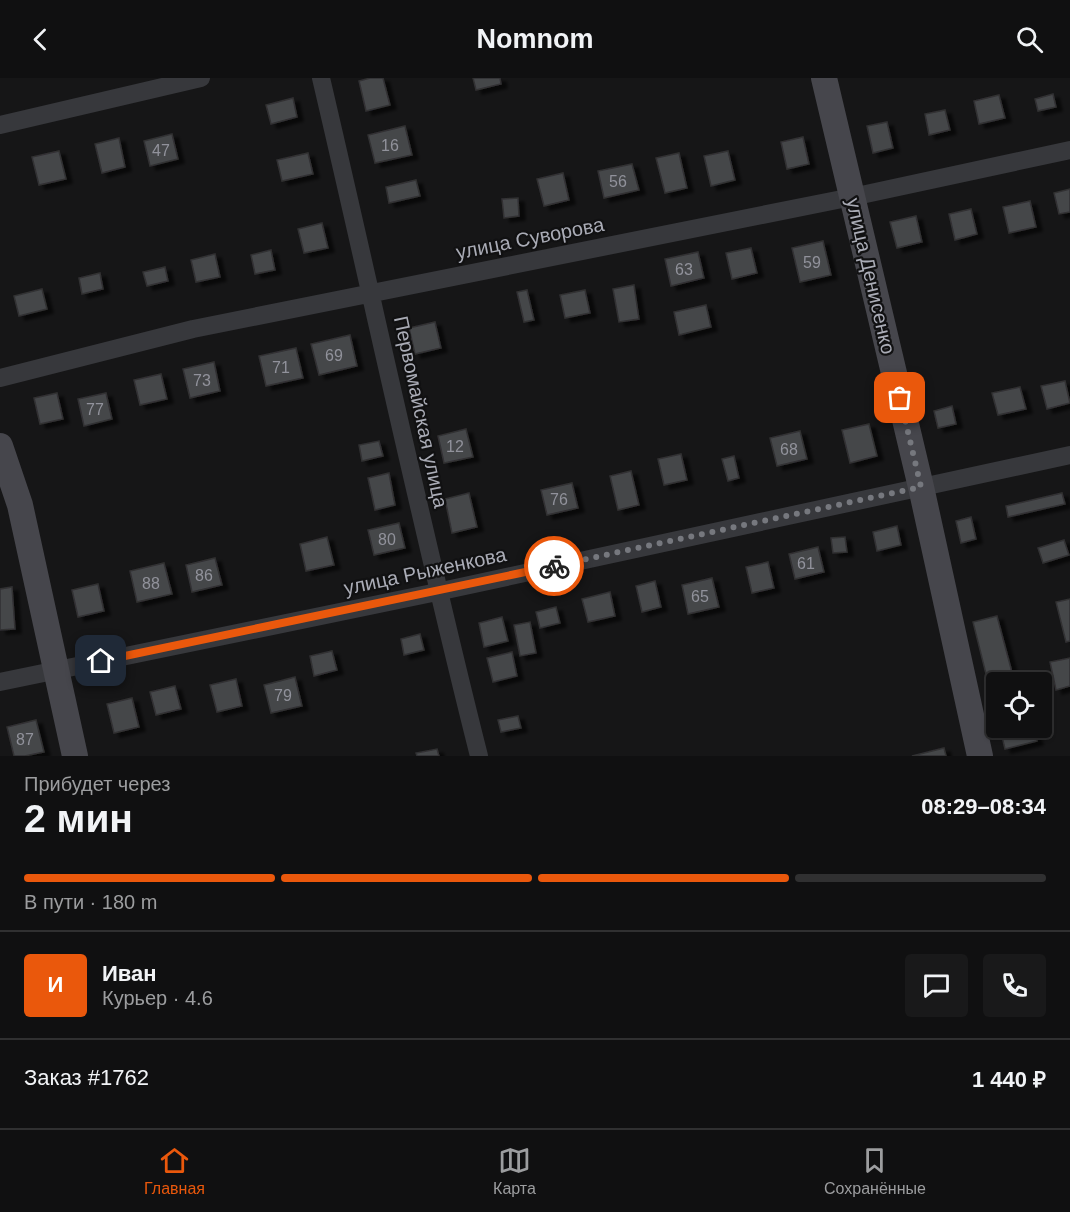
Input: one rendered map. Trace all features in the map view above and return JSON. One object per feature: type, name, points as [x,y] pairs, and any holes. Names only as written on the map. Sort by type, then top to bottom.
[{"type":"street","points":[[0,125],[201,78]]},
{"type":"street","name":"Первомайская улица","points":[[321,78],[372,293],[438,592],[479,756]]},
{"type":"street","name":"улица Денисенко","points":[[824,78],[921,487],[980,756]]},
{"type":"street","name":"улица Суворова","points":[[0,378],[193,329],[852,197],[1070,150]]},
{"type":"street","points":[[0,446],[20,505],[75,756]]},
{"type":"street","name":"улица Рыженкова","points":[[0,682],[438,592],[1070,455]]},
{"type":"building","points":[[383,78],[390,105],[366,111],[359,81]]},
{"type":"building","points":[[473,78],[500,78],[501,84],[476,90]]},
{"type":"building","points":[[1053,94],[1056,107],[1038,111],[1035,99]]},
{"type":"building","points":[[999,95],[1005,118],[979,124],[974,101]]},
{"type":"building","points":[[293,98],[297,117],[271,124],[266,105]]},
{"type":"building","points":[[945,110],[950,130],[929,135],[925,114]]},
{"type":"building","points":[[887,122],[893,148],[873,153],[867,126]]},
{"type":"building","points":[[405,126],[412,155],[375,163],[368,135]]},
{"type":"building","points":[[172,134],[178,159],[150,166],[144,141]]},
{"type":"building","points":[[803,137],[809,164],[787,169],[781,142]]},
{"type":"building","points":[[119,138],[125,167],[102,173],[95,144]]},
{"type":"building","points":[[59,151],[66,179],[39,185],[32,157]]},
{"type":"building","points":[[728,151],[735,180],[711,186],[704,156]]},
{"type":"building","points":[[308,153],[313,174],[282,181],[277,160]]},
{"type":"building","points":[[679,153],[687,188],[665,193],[656,158]]},
{"type":"building","points":[[632,164],[639,190],[604,198],[598,171]]},
{"type":"building","points":[[563,173],[569,200],[544,206],[537,179]]},
{"type":"building","points":[[416,180],[420,196],[389,203],[386,187]]},
{"type":"building","points":[[1070,189],[1070,212],[1059,214],[1054,193]]},
{"type":"building","points":[[518,198],[519,216],[504,218],[502,199]]},
{"type":"building","points":[[1030,201],[1036,227],[1009,233],[1003,207]]},
{"type":"building","points":[[971,209],[977,234],[955,240],[949,214]]},
{"type":"building","points":[[916,216],[922,242],[897,248],[890,222]]},
{"type":"building","points":[[322,223],[328,248],[304,253],[298,229]]},
{"type":"building","points":[[823,241],[831,275],[800,282],[792,248]]},
{"type":"building","points":[[751,248],[757,273],[732,279],[726,253]]},
{"type":"building","points":[[271,250],[275,270],[255,274],[251,255]]},
{"type":"building","points":[[698,252],[704,278],[671,286],[665,259]]},
{"type":"building","points":[[215,254],[220,277],[196,282],[191,260]]},
{"type":"building","points":[[165,267],[168,281],[147,286],[143,272]]},
{"type":"building","points":[[100,273],[103,289],[82,294],[79,278]]},
{"type":"building","points":[[634,285],[639,319],[619,322],[613,289]]},
{"type":"building","points":[[42,289],[47,309],[19,316],[14,296]]},
{"type":"building","points":[[527,290],[534,320],[524,322],[517,292]]},
{"type":"building","points":[[585,290],[590,313],[565,318],[560,295]]},
{"type":"building","points":[[706,305],[711,327],[679,335],[674,312]]},
{"type":"building","points":[[435,322],[441,348],[415,354],[409,328]]},
{"type":"building","points":[[350,335],[357,366],[319,375],[311,344]]},
{"type":"building","points":[[296,348],[303,378],[266,386],[259,356]]},
{"type":"building","points":[[214,362],[220,391],[190,398],[183,369]]},
{"type":"building","points":[[161,374],[167,399],[140,405],[134,380]]},
{"type":"building","points":[[1065,381],[1070,403],[1047,409],[1041,386]]},
{"type":"building","points":[[1020,387],[1026,409],[998,415],[992,393]]},
{"type":"building","points":[[57,393],[63,419],[40,424],[34,398]]},
{"type":"building","points":[[106,393],[112,419],[84,426],[78,399]]},
{"type":"building","points":[[952,406],[956,424],[938,428],[934,411]]},
{"type":"building","points":[[869,424],[877,456],[850,463],[842,430]]},
{"type":"building","points":[[466,429],[473,457],[444,463],[438,436]]},
{"type":"building","points":[[800,431],[807,459],[777,466],[770,438]]},
{"type":"building","points":[[379,441],[383,456],[362,461],[359,445]]},
{"type":"building","points":[[681,454],[687,480],[664,485],[658,459]]},
{"type":"building","points":[[734,456],[739,478],[728,481],[722,459]]},
{"type":"building","points":[[631,471],[639,505],[618,510],[610,476]]},
{"type":"building","points":[[389,473],[395,505],[375,510],[368,478]]},
{"type":"building","points":[[572,483],[578,508],[547,515],[541,490]]},
{"type":"building","points":[[469,493],[477,527],[452,533],[445,499]]},
{"type":"building","points":[[1062,493],[1065,504],[1008,517],[1006,506]]},
{"type":"building","points":[[971,517],[976,539],[961,543],[956,521]]},
{"type":"building","points":[[399,523],[405,548],[374,555],[368,530]]},
{"type":"building","points":[[897,526],[901,545],[877,551],[873,532]]},
{"type":"building","points":[[327,537],[334,565],[306,571],[300,544]]},
{"type":"building","points":[[845,537],[847,552],[833,553],[831,538]]},
{"type":"building","points":[[1064,540],[1069,555],[1043,563],[1038,548]]},
{"type":"building","points":[[818,547],[824,572],[795,579],[789,554]]},
{"type":"building","points":[[215,558],[222,585],[192,592],[186,565]]},
{"type":"building","points":[[768,562],[774,588],[752,593],[746,567]]},
{"type":"building","points":[[164,563],[172,594],[137,602],[130,571]]},
{"type":"building","points":[[712,578],[719,607],[688,614],[682,585]]},
{"type":"building","points":[[655,581],[661,607],[642,612],[636,586]]},
{"type":"building","points":[[98,584],[104,611],[78,617],[72,590]]},
{"type":"building","points":[[12,587],[15,629],[0,630],[0,589]]},
{"type":"building","points":[[610,592],[615,616],[588,622],[582,599]]},
{"type":"building","points":[[1070,599],[1070,641],[1066,642],[1056,602]]},
{"type":"building","points":[[556,607],[560,623],[540,628],[536,612]]},
{"type":"building","points":[[997,616],[1012,672],[986,672],[986,674],[973,622]]},
{"type":"building","points":[[502,617],[508,641],[484,647],[479,623]]},
{"type":"building","points":[[530,622],[536,653],[520,656],[514,625]]},
{"type":"building","points":[[420,634],[424,650],[404,655],[401,639]]},
{"type":"building","points":[[332,651],[337,670],[314,676],[310,656]]},
{"type":"building","points":[[512,652],[517,676],[493,682],[487,658]]},
{"type":"building","points":[[1070,658],[1070,686],[1056,690],[1050,662]]},
{"type":"building","points":[[295,677],[302,706],[271,713],[264,685]]},
{"type":"building","points":[[236,679],[242,706],[217,712],[210,685]]},
{"type":"building","points":[[175,686],[181,709],[156,715],[150,692]]},
{"type":"building","points":[[132,698],[139,727],[114,733],[107,704]]},
{"type":"building","points":[[518,716],[521,728],[501,732],[498,720]]},
{"type":"building","points":[[36,720],[44,752],[14,756],[7,727]]},
{"type":"building","points":[[1002,738],[1036,738],[1037,741],[1005,749]]},
{"type":"building","points":[[944,748],[946,756],[912,756]]},
{"type":"building","points":[[437,749],[439,756],[417,756],[416,753]]},
{"type":"way so far","points":[[554,566],[921,487],[900,398]]},
{"type":"route","points":[[101,661],[554,566]]}]
